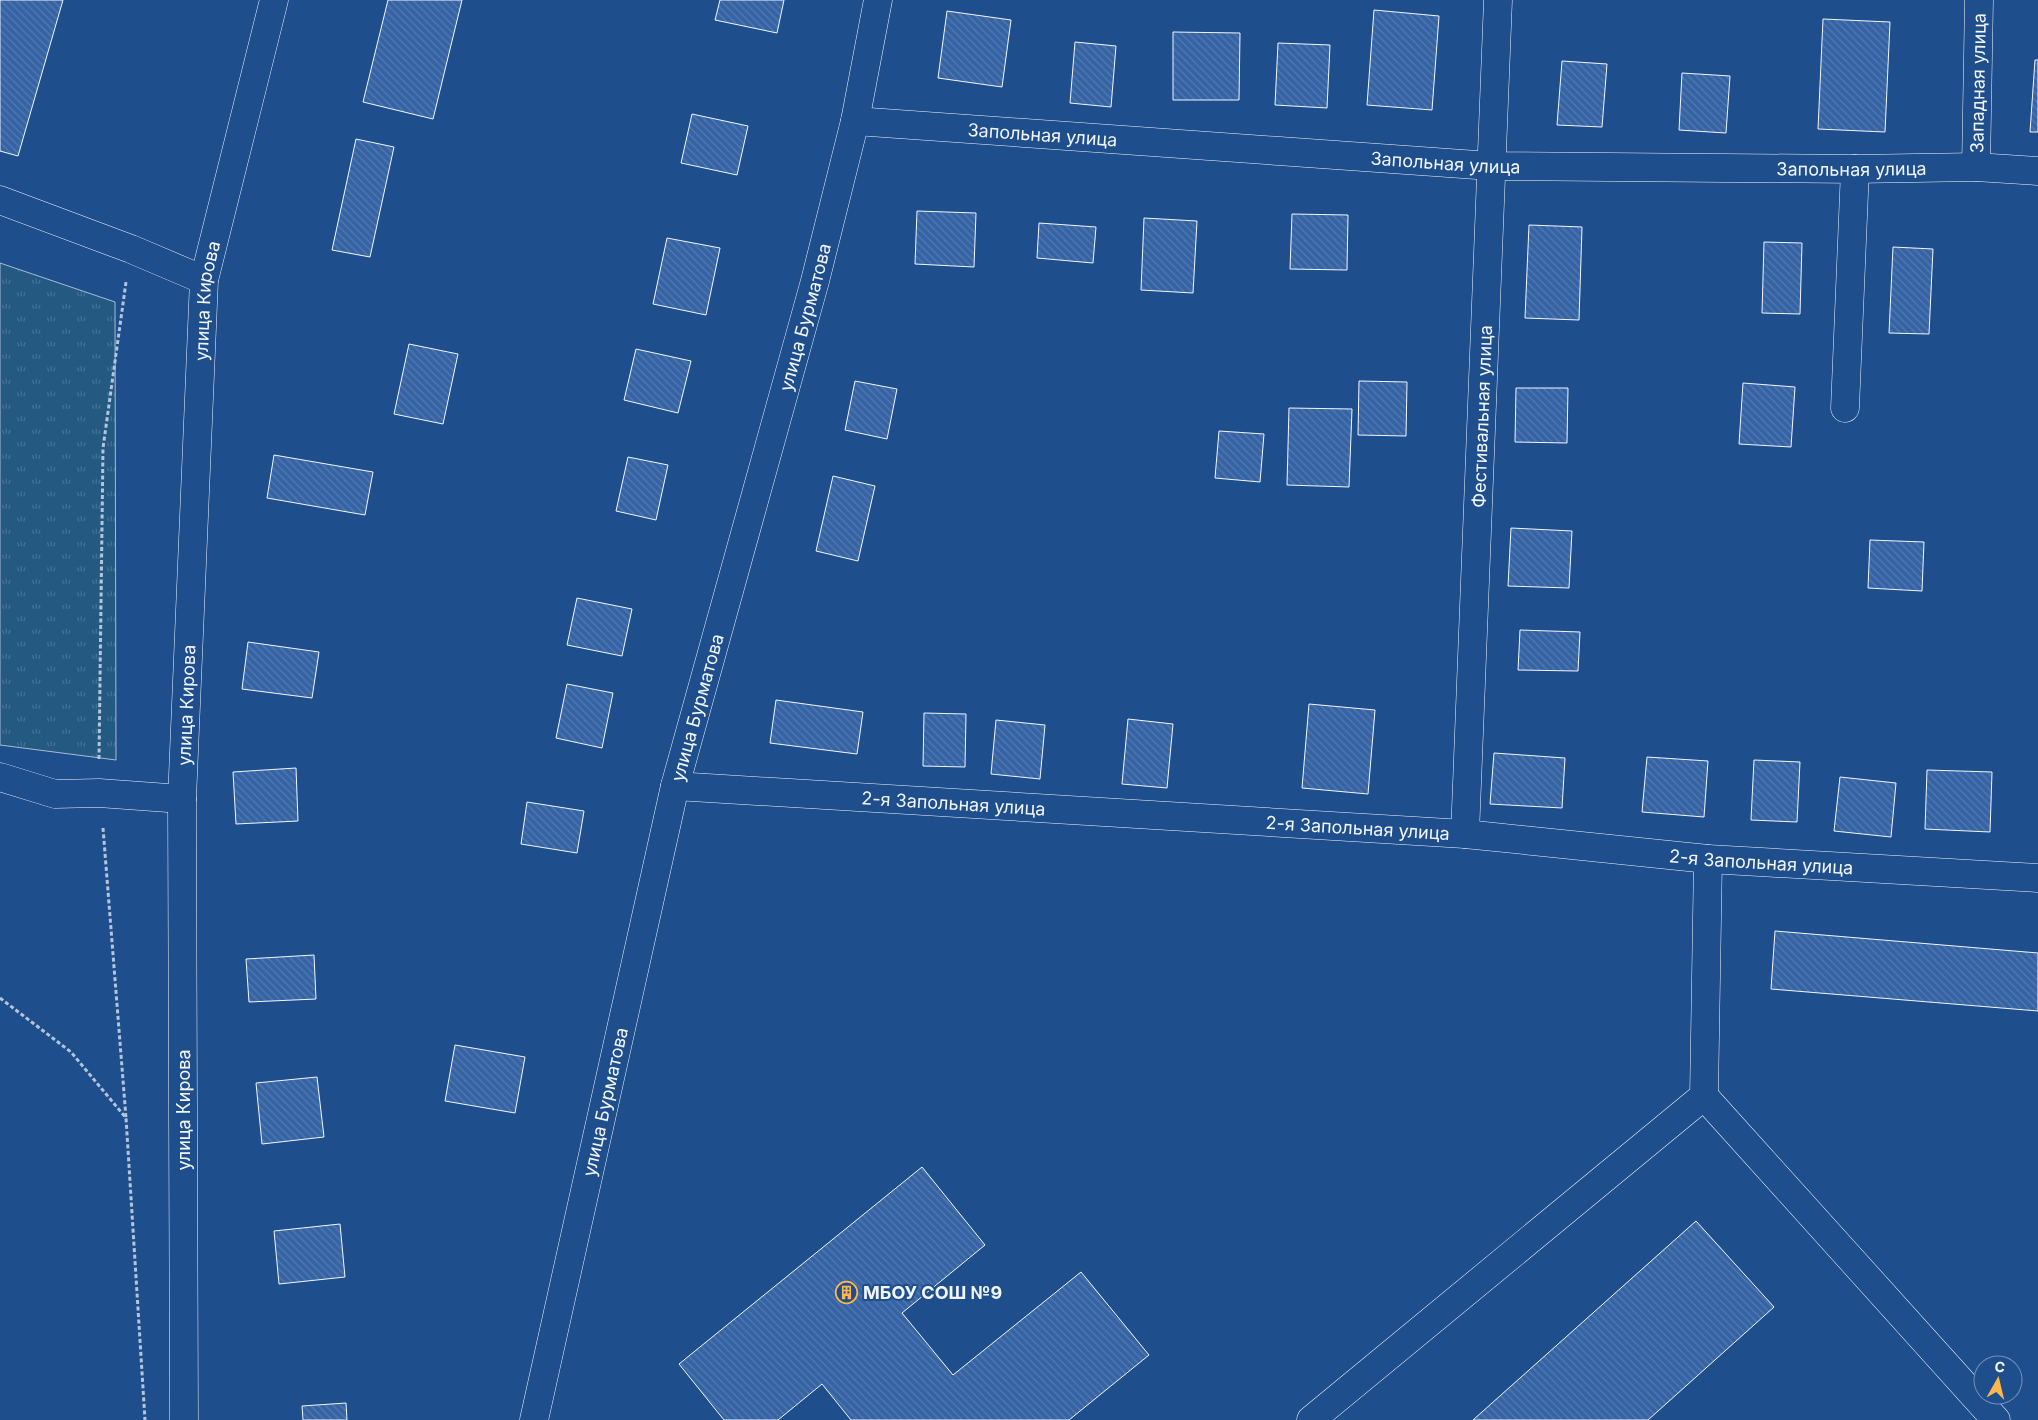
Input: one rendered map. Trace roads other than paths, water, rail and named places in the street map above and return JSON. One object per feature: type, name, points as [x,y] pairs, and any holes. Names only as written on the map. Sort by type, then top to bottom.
[{"type":"street","name":"улица Кирова","points":[[184,1420],[182,800],[204,280],[274,0]]},
{"type":"street","name":"улица Бурматова","points":[[534,1420],[675,786],[815,281],[856,121],[878,0]]},
{"type":"street","name":"Фестивальная улица","points":[[1465,834],[1498,0]]},
{"type":"street","name":"Западная улица","points":[[1976,167],[1979,0]]},
{"type":"street","name":"Запольная улица","points":[[856,121],[1491,166],[1855,169],[1976,167],[2038,170]]},
{"type":"street","points":[[1845,408],[1855,169]]},
{"type":"street","points":[[0,200],[131,249],[204,280]]},
{"type":"street","points":[[0,777],[55,794],[99,794],[182,800]]},
{"type":"street","name":"2-я Запольная улица","points":[[675,786],[1465,834],[1708,859],[2038,878]]},
{"type":"street","points":[[1708,859],[1704,1096],[1996,1420]]},
{"type":"street","points":[[1311,1420],[1704,1096]]},
{"type":"place","name":"МБОУ СОШ №9","points":[[847,1292]]}]
